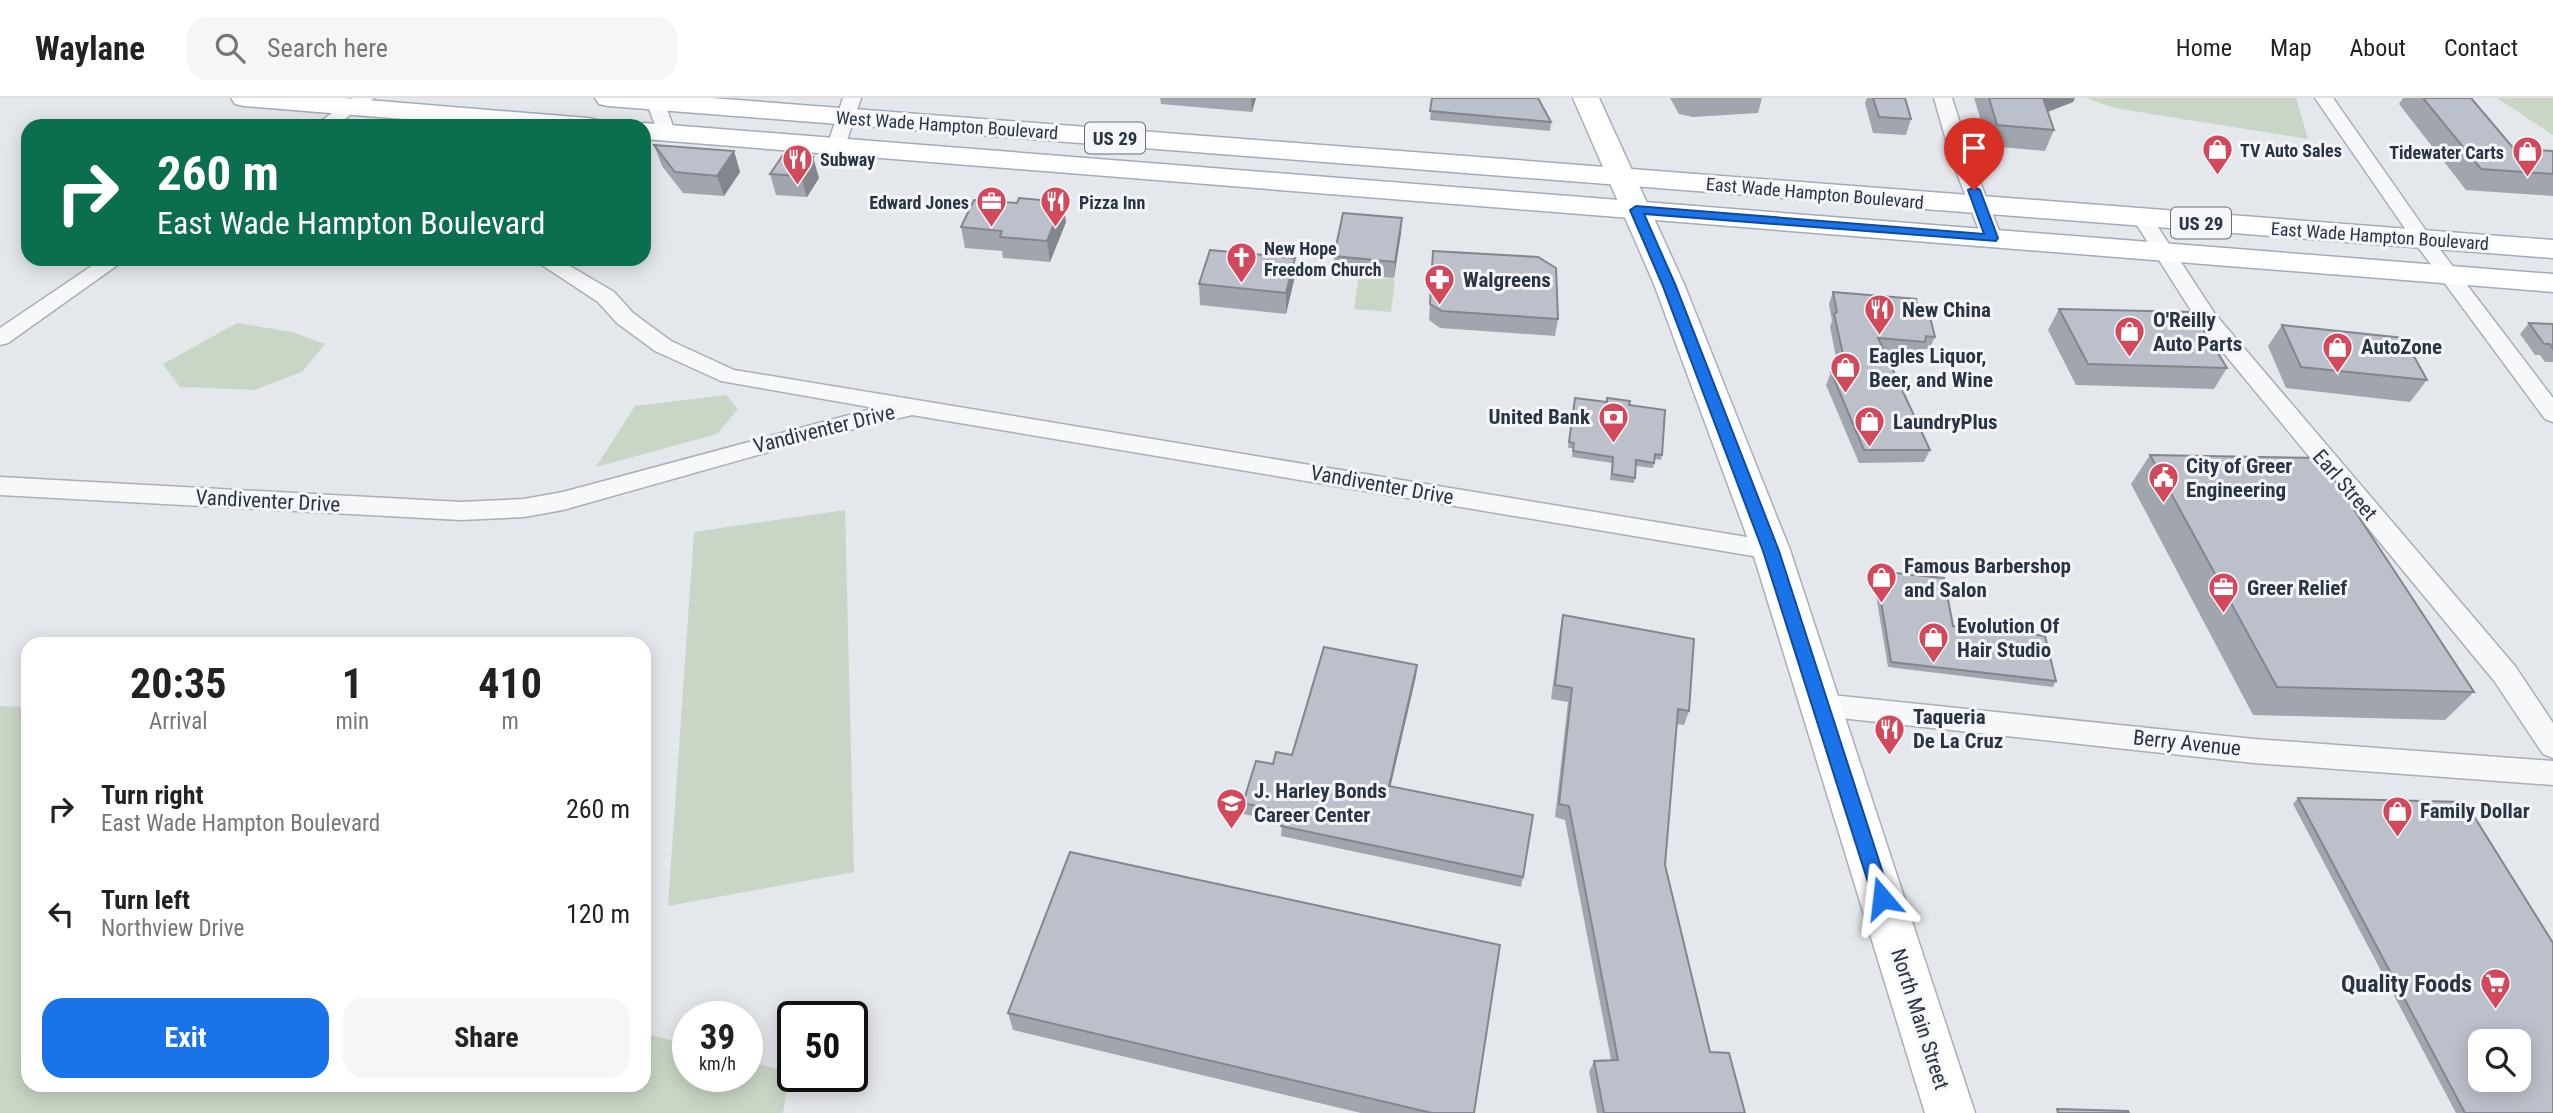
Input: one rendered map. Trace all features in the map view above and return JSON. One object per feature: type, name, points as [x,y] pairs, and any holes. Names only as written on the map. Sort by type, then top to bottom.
[{"type":"main road","points":[[244,98],[358,102],[521,119]]},
{"type":"main road","name":"West Wade Hampton Boulevard","points":[[608,98],[849,107],[1629,194]]},
{"type":"main road","name":"North Main Street","points":[[1586,98],[1669,284],[1771,551],[1950,1113]]},
{"type":"main road","name":"West Wade Hampton Boulevard","points":[[655,131],[836,146],[1629,194]]},
{"type":"main road","name":"East Wade Hampton Boulevard","points":[[1629,194],[1979,206],[2553,249]]},
{"type":"main road","name":"East Wade Hampton Boulevard","points":[[1629,194],[1992,238],[2553,283]]},
{"type":"street","points":[[1943,98],[1992,238]]},
{"type":"street","points":[[2324,98],[2422,239],[2553,414]]},
{"type":"street","points":[[654,100],[655,131]]},
{"type":"street","points":[[333,119],[358,102]]},
{"type":"street","points":[[836,146],[849,107]]},
{"type":"street","name":"Earl Street","points":[[2143,219],[2231,349],[2505,674],[2553,746]]},
{"type":"street","points":[[0,338],[106,266]]},
{"type":"street","points":[[555,266],[606,297],[625,318],[663,346],[729,376],[912,407]]},
{"type":"street","name":"Vandiventer Drive","points":[[0,486],[461,511],[524,508],[563,501],[807,432],[912,407],[1771,551]]},
{"type":"street","name":"Berry Avenue","points":[[1822,705],[2254,751],[2553,773]]},
{"type":"green space","points":[[2086,98],[2296,98],[2308,139],[2114,108]]},
{"type":"green space","points":[[2497,98],[2553,98],[2553,135]]},
{"type":"green space","points":[[1359,276],[1395,279],[1391,312],[1354,309]]},
{"type":"green space","points":[[237,323],[292,332],[325,344],[302,372],[254,390],[180,387],[163,364]]},
{"type":"green space","points":[[726,395],[738,409],[717,434],[596,467],[635,406]]},
{"type":"green space","points":[[845,510],[854,872],[668,906],[694,532]]},
{"type":"green space","points":[[0,706],[21,707],[21,1092],[651,1092],[651,1035],[672,1041],[672,1092],[763,1092],[763,1065],[777,1069],[777,1092],[786,1092],[783,1113],[0,1113]]},
{"type":"building","points":[[1432,98],[1538,98],[1551,122],[1430,111]]},
{"type":"building","points":[[1873,98],[1905,98],[1911,119],[1879,117]]},
{"type":"building","points":[[1989,98],[2043,98],[2054,130],[1997,125]]},
{"type":"building","points":[[2423,98],[2471,98],[2514,149],[2553,151],[2553,174],[2481,169]]},
{"type":"building","points":[[654,145],[734,151],[717,176],[675,172]]},
{"type":"building","points":[[783,155],[813,157],[801,176],[770,174]]},
{"type":"building","points":[[1019,198],[1063,202],[1047,241],[1000,237],[1002,231],[961,227],[974,200],[1017,203]]},
{"type":"building","points":[[1343,213],[1402,218],[1395,262],[1334,256]]},
{"type":"building","points":[[1210,250],[1295,258],[1286,293],[1199,284]]},
{"type":"building","name":"Walgreens","points":[[1433,251],[1538,257],[1556,268],[1558,319],[1442,311],[1430,304]]},
{"type":"building","points":[[1833,292],[1916,299],[1917,304],[1927,305],[1935,337],[1926,336],[1925,342],[1878,338],[1930,450],[1864,450],[1831,372],[1847,372],[1834,314],[1837,312]]},
{"type":"building","points":[[2059,309],[2193,312],[2227,368],[2088,364]]},
{"type":"building","points":[[2529,323],[2553,324],[2553,349],[2550,344],[2544,344]]},
{"type":"building","points":[[2282,325],[2404,338],[2427,380],[2301,367]]},
{"type":"building","name":"United Bank","points":[[1575,398],[1607,402],[1607,398],[1630,401],[1629,405],[1665,410],[1662,455],[1655,454],[1654,463],[1636,460],[1635,478],[1612,474],[1613,457],[1573,451],[1574,443],[1569,442]]},
{"type":"building","points":[[2150,455],[2320,458],[2474,692],[2277,687]]},
{"type":"building","points":[[1876,571],[1944,578],[1953,626],[2045,636],[2056,681],[1891,662]]},
{"type":"building","points":[[1563,615],[1694,639],[1689,711],[1678,709],[1665,865],[1710,1052],[1729,1053],[1745,1113],[1604,1113],[1594,1061],[1618,1060],[1569,806],[1559,804],[1572,688],[1555,685]]},
{"type":"building","points":[[1324,647],[1417,665],[1389,786],[1533,815],[1523,877],[1281,826],[1285,812],[1243,803],[1256,761],[1273,764],[1276,752],[1292,755]]},
{"type":"building","points":[[2298,798],[2465,802],[2553,943],[2553,1113],[2465,1113]]},
{"type":"building","points":[[1070,852],[1500,945],[1474,1113],[1432,1113],[1008,1013]]},
{"type":"building","points":[[2057,1109],[2128,1111],[2129,1113],[2058,1113]]},
{"type":"place","name":"TV Auto Sales","points":[[2217,177]]},
{"type":"place","name":"Tidewater Carts","points":[[2527,179]]},
{"type":"place","name":"Subway","points":[[797,186]]},
{"type":"place","name":"Edward Jones","points":[[992,229]]},
{"type":"place","name":"Pizza Inn","points":[[1056,229]]},
{"type":"place","name":"New Hope Freedom Church","points":[[1241,285]]},
{"type":"place","name":"Walgreens","points":[[1440,307]]},
{"type":"place","name":"New China","points":[[1879,337]]},
{"type":"place","name":"O'Reilly Auto Parts","points":[[2130,359]]},
{"type":"place","name":"AutoZone","points":[[2338,374]]},
{"type":"place","name":"Eagles Liquor, Beer, and Wine","points":[[1846,395]]},
{"type":"place","name":"United Bank","points":[[1613,444]]},
{"type":"place","name":"LaundryPlus","points":[[1870,449]]},
{"type":"place","name":"City of Greer Engineering","points":[[2163,505]]},
{"type":"place","name":"Famous Barbershop and Salon","points":[[1881,605]]},
{"type":"place","name":"Greer Relief","points":[[2224,615]]},
{"type":"place","name":"Evolution Of Hair Studio","points":[[1934,665]]},
{"type":"place","name":"Taqueria De La Cruz","points":[[1890,756]]},
{"type":"place","name":"J. Harley Bonds Career Center","points":[[1231,830]]},
{"type":"place","name":"Family Dollar","points":[[2397,838]]},
{"type":"place","name":"Quality Foods","points":[[2495,1011]]},
{"type":"route","points":[[1882,898],[1771,551],[1669,284],[1636,210],[1992,238],[1974,190]]}]
